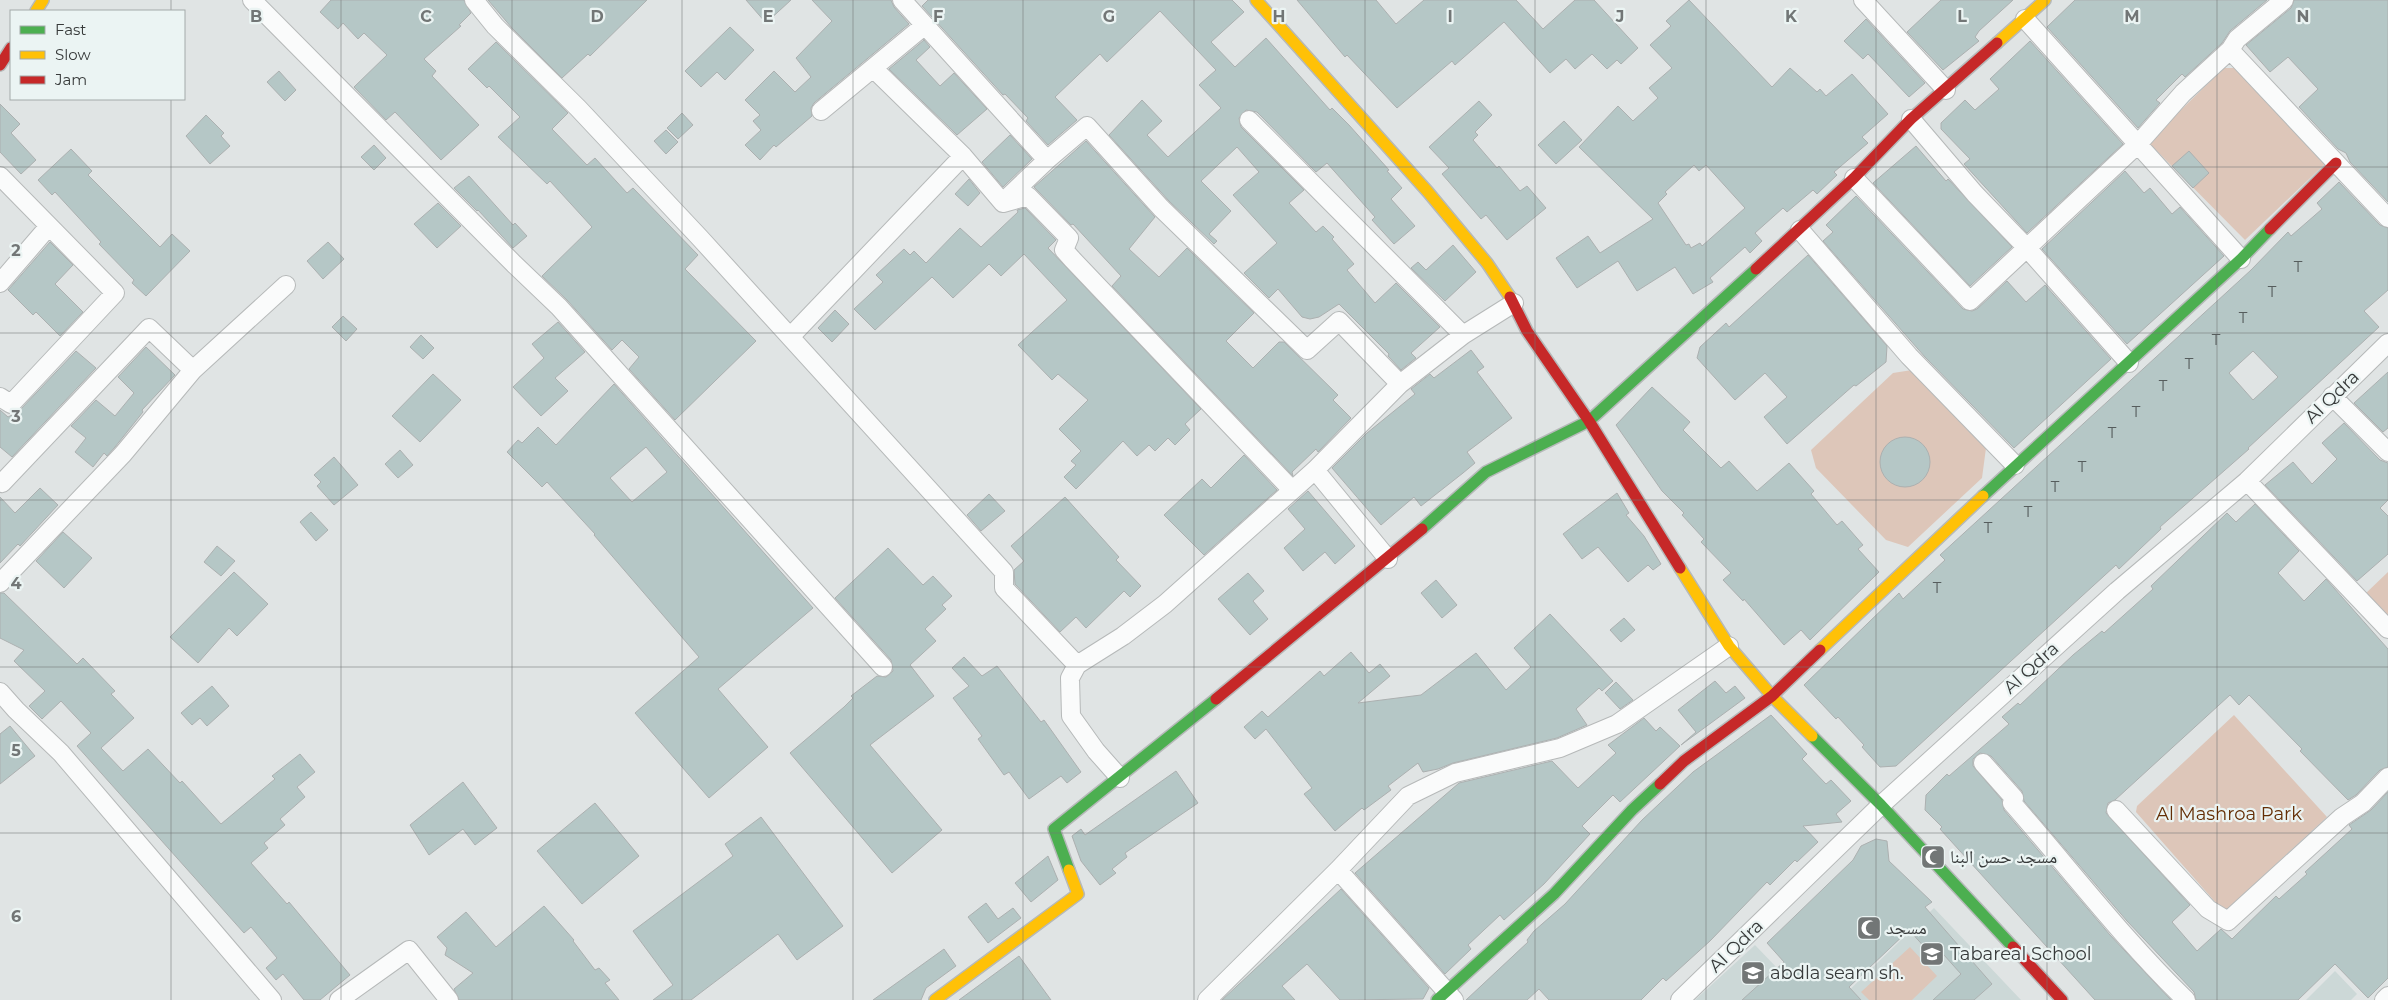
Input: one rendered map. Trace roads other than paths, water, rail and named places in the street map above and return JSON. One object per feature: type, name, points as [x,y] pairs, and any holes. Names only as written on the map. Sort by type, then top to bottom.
[{"type":"street","points":[[252,0],[559,307],[883,667]]},
{"type":"street","points":[[474,0],[495,26],[578,108],[1004,572],[1004,588],[1076,665]]},
{"type":"street","points":[[902,0],[1047,160]]},
{"type":"street","points":[[1256,0],[1434,200],[1487,263],[1514,303],[1527,331],[1589,421],[1729,646],[1772,696],[1881,805],[2062,1000]]},
{"type":"street","points":[[1862,0],[1946,90]]},
{"type":"street","points":[[935,1000],[1078,894],[1054,829],[1120,778],[1388,559],[1486,472],[1589,421],[1800,230],[1911,119],[2046,0]]},
{"type":"street","points":[[1854,178],[1970,302],[2138,144],[2183,93],[2230,50],[2237,39],[2284,0]]},
{"type":"street","points":[[2025,18],[2241,259]]},
{"type":"street","points":[[821,111],[874,69],[925,24]]},
{"type":"street","points":[[0,65],[10,50]]},
{"type":"street","points":[[2230,50],[2388,218]]},
{"type":"street","points":[[874,69],[963,156],[1003,202]]},
{"type":"street","points":[[1911,119],[1975,194],[2027,248],[2129,363]]},
{"type":"street","points":[[1248,120],[1463,335]]},
{"type":"street","points":[[1003,202],[1047,160],[1087,126],[1161,208],[1307,350],[1339,321],[1400,384]]},
{"type":"street","points":[[790,338],[963,156]]},
{"type":"street","points":[[1338,870],[1446,997],[1554,894],[1632,810],[1684,761],[1772,696],[1899,573],[2241,259],[2336,163]]},
{"type":"street","points":[[0,176],[115,293],[11,404],[0,397]]},
{"type":"street","points":[[1003,202],[1028,196],[1069,238],[1064,250],[1072,259],[1292,490]]},
{"type":"street","points":[[0,283],[48,226]]},
{"type":"street","points":[[1800,230],[1909,356],[2015,465]]},
{"type":"street","points":[[0,583],[123,454],[194,370],[286,286]]},
{"type":"street","points":[[1120,778],[1096,751],[1071,716],[1070,678],[1076,665],[1123,636],[1165,604],[1315,470],[1400,384],[1463,335],[1514,303]]},
{"type":"street","points":[[0,482],[2,483],[149,328],[194,370]]},
{"type":"street","name":"Al Qdra","points":[[1680,1000],[1881,805],[2117,592],[2247,481],[2388,343]]},
{"type":"street","points":[[2332,396],[2388,452]]},
{"type":"street","points":[[1315,470],[1388,559]]},
{"type":"street","points":[[2247,481],[2388,629]]},
{"type":"street","points":[[1207,1000],[1338,870],[1408,796],[1456,773],[1560,748],[1617,724],[1729,646]]},
{"type":"street","points":[[0,692],[61,753],[272,1000]]},
{"type":"street","points":[[1983,763],[2014,798],[2012,803],[2062,859],[2099,906],[2161,976],[2186,1000]]},
{"type":"street","points":[[2116,810],[2208,908],[2228,921],[2342,817],[2363,803],[2388,777]]},
{"type":"street","points":[[339,1000],[409,950],[449,1000]]},
{"type":"street","points":[[2384,1000],[2388,996]]},
{"type":"place","name":"مسجد حسن البنا","points":[[1933,857]]},
{"type":"place","name":"مسجد","points":[[1869,928]]},
{"type":"place","name":"Tabareal School","points":[[1932,954]]},
{"type":"place","name":"abdla seam sh.","points":[[1753,973]]},
{"type":"park label","name":"Al Mashroa Park","points":[[2229,814]]}]
